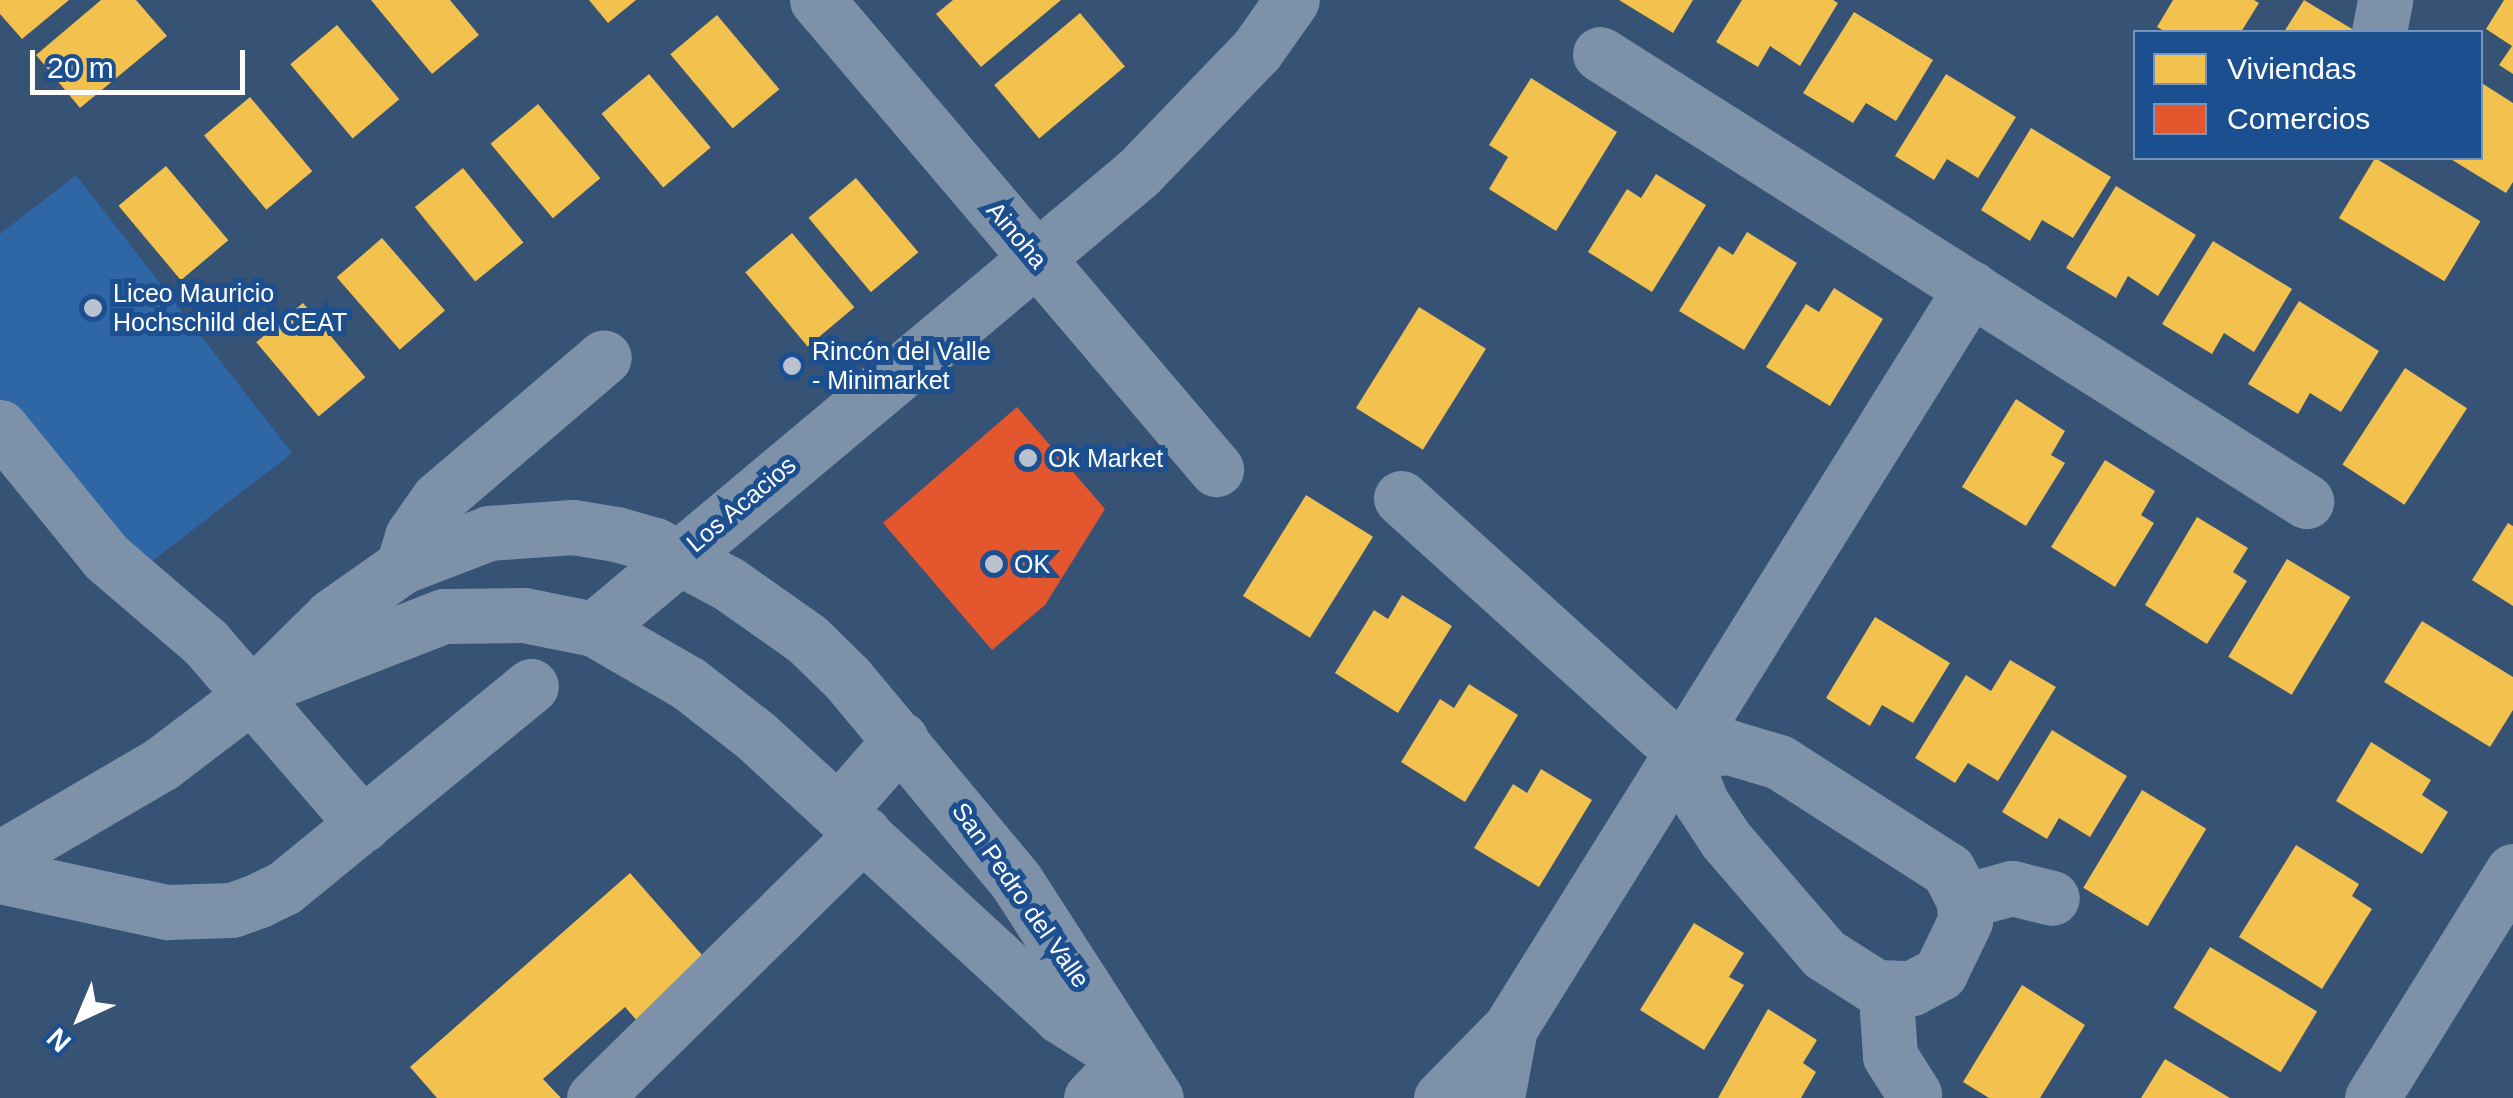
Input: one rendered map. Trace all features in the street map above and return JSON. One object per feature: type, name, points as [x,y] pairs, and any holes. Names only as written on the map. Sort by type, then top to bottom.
[{"type":"street","name":"Ainoha","points":[[817,0],[1216,469]]},
{"type":"street","name":"Los Acacios","points":[[0,858],[144,775],[252,695],[299,643],[402,566],[444,546],[530,528],[616,534],[677,557],[1036,258],[1204,109],[1292,0]]},
{"type":"street","points":[[2379,30],[2385,0]]},
{"type":"street","points":[[1600,54],[2306,501]]},
{"type":"street","points":[[1441,1098],[1510,1028],[1971,288]]},
{"type":"street","points":[[402,566],[412,536],[438,499],[604,358]]},
{"type":"street","points":[[0,426],[106,558],[206,644],[364,824]]},
{"type":"street","points":[[1402,498],[1682,752],[1701,802],[1726,840],[1824,954],[1848,974],[1895,990],[1940,973],[1961,941],[1964,901],[1948,870],[1779,762],[1729,747],[1682,752]]},
{"type":"street","points":[[594,629],[677,557]]},
{"type":"street","name":"San Pedro del Valle","points":[[677,557],[729,584],[807,640],[901,738],[1016,881],[1142,1078]]},
{"type":"street","name":"San Pedro del Valle","points":[[252,695],[338,652],[444,616],[524,615],[594,629],[688,683],[851,822],[1060,1016],[1142,1078]]},
{"type":"street","points":[[0,876],[167,912],[232,910],[284,888],[532,686]]},
{"type":"street","points":[[594,1098],[851,822],[901,738]]},
{"type":"street","points":[[2372,1098],[2513,871]]},
{"type":"street","points":[[1964,901],[2012,888],[2052,898]]},
{"type":"street","points":[[1895,990],[1887,1012],[1890,1056],[1914,1094]]},
{"type":"street","points":[[1497,1098],[1510,1028]]},
{"type":"street","points":[[1091,1098],[1142,1078]]},
{"type":"shaded area","points":[[76,175],[292,453],[137,573],[0,398],[0,234]]},
{"type":"building: Viviendas","points":[[0,0],[69,0],[22,39],[0,14]]},
{"type":"building: Viviendas","points":[[101,0],[136,0],[167,36],[80,108],[36,55]]},
{"type":"building: Viviendas","points":[[371,0],[450,0],[479,35],[432,74]]},
{"type":"building: Viviendas","points":[[589,0],[636,0],[608,23]]},
{"type":"building: Viviendas","points":[[953,0],[1061,0],[981,67],[936,14]]},
{"type":"building: Viviendas","points":[[1619,0],[1693,0],[1673,33]]},
{"type":"building: Viviendas","points":[[1742,0],[1838,3],[1800,66],[1770,46],[1758,67],[1716,42]]},
{"type":"building: Viviendas","points":[[2173,0],[2259,3],[2242,30],[2157,27]]},
{"type":"building: Viviendas","points":[[2304,0],[2354,30],[2285,30]]},
{"type":"building: Viviendas","points":[[2504,0],[2513,0],[2513,74],[2499,65],[2512,46],[2486,29]]},
{"type":"building: Viviendas","points":[[1854,12],[1933,60],[1896,121],[1866,103],[1853,123],[1803,93]]},
{"type":"building: Viviendas","points":[[1080,13],[1125,67],[1039,139],[994,85]]},
{"type":"building: Viviendas","points":[[717,15],[779,89],[733,129],[670,54]]},
{"type":"building: Viviendas","points":[[337,25],[399,99],[353,139],[290,64]]},
{"type":"building: Viviendas","points":[[649,74],[711,148],[663,187],[602,114]]},
{"type":"building: Viviendas","points":[[1946,74],[2016,117],[1978,178],[1947,159],[1934,180],[1895,156]]},
{"type":"building: Viviendas","points":[[1531,78],[1617,132],[1556,231],[1489,189],[1508,157],[1489,145]]},
{"type":"building: Viviendas","points":[[2483,84],[2513,103],[2513,182],[2506,193],[2452,160],[2483,160]]},
{"type":"building: Viviendas","points":[[250,97],[312,171],[266,210],[204,136]]},
{"type":"building: Viviendas","points":[[538,104],[600,178],[553,218],[491,144]]},
{"type":"building: Viviendas","points":[[2031,128],[2111,177],[2073,238],[2042,220],[2030,241],[1981,210]]},
{"type":"building: Viviendas","points":[[2374,160],[2480,221],[2444,281],[2339,218]]},
{"type":"building: Viviendas","points":[[166,166],[228,240],[181,280],[119,206]]},
{"type":"building: Viviendas","points":[[463,168],[523,243],[475,282],[415,207]]},
{"type":"building: Viviendas","points":[[1656,174],[1706,205],[1652,292],[1588,252],[1627,189],[1641,198]]},
{"type":"building: Viviendas","points":[[856,178],[918,252],[871,292],[809,218]]},
{"type":"building: Viviendas","points":[[2116,186],[2196,235],[2158,296],[2128,276],[2116,298],[2066,268]]},
{"type":"building: Viviendas","points":[[1747,232],[1797,263],[1744,350],[1679,311],[1719,246],[1733,255]]},
{"type":"building: Viviendas","points":[[792,233],[854,307],[808,347],[745,272]]},
{"type":"building: Viviendas","points":[[382,238],[445,310],[400,350],[337,277]]},
{"type":"building: Viviendas","points":[[2213,241],[2292,289],[2254,352],[2224,333],[2212,354],[2162,324]]},
{"type":"building: Viviendas","points":[[1834,288],[1883,319],[1830,406],[1766,367],[1806,304],[1819,312]]},
{"type":"building: Viviendas","points":[[2299,301],[2379,351],[2341,412],[2310,393],[2298,414],[2248,384]]},
{"type":"building: Viviendas","points":[[303,303],[365,377],[319,417],[256,342]]},
{"type":"building: Viviendas","points":[[1419,307],[1486,349],[1423,450],[1356,408]]},
{"type":"building: Viviendas","points":[[2405,368],[2467,408],[2404,505],[2342,464]]},
{"type":"building: Viviendas","points":[[2016,399],[2065,431],[2051,455],[2065,463],[2026,526],[1962,487]]},
{"type":"building: Viviendas","points":[[2105,460],[2155,491],[2141,515],[2154,523],[2115,587],[2051,547]]},
{"type":"building: Viviendas","points":[[1306,495],[1373,537],[1310,638],[1243,596]]},
{"type":"building: Viviendas","points":[[2197,517],[2248,548],[2233,572],[2247,581],[2207,644],[2145,605]]},
{"type":"building: Viviendas","points":[[2508,523],[2513,526],[2513,606],[2472,580]]},
{"type":"building: Viviendas","points":[[2287,559],[2350,597],[2292,695],[2228,657]]},
{"type":"building: Viviendas","points":[[1402,595],[1452,626],[1398,713],[1335,673],[1374,610],[1388,619]]},
{"type":"building: Viviendas","points":[[1875,617],[1950,663],[1913,723],[1882,705],[1870,726],[1826,698]]},
{"type":"building: Viviendas","points":[[2422,621],[2513,677],[2513,710],[2490,747],[2384,682]]},
{"type":"building: Viviendas","points":[[2010,660],[2056,687],[1998,781],[1968,763],[1955,783],[1915,758],[1966,675],[1991,691]]},
{"type":"building: Viviendas","points":[[1469,684],[1518,715],[1465,802],[1401,762],[1440,699],[1454,708]]},
{"type":"building: Viviendas","points":[[2052,730],[2127,776],[2090,837],[2059,818],[2047,839],[2002,812]]},
{"type":"building: Viviendas","points":[[2371,742],[2431,780],[2422,795],[2448,812],[2422,854],[2336,801]]},
{"type":"building: Viviendas","points":[[1541,769],[1592,800],[1539,887],[1474,848],[1513,784],[1527,793]]},
{"type":"building: Viviendas","points":[[2142,790],[2206,829],[2148,926],[2083,888]]},
{"type":"building: Viviendas","points":[[2296,845],[2359,884],[2352,896],[2372,909],[2322,989],[2239,937]]},
{"type":"building: Viviendas","points":[[630,873],[716,971],[646,1031],[625,1007],[543,1079],[561,1098],[437,1098],[410,1067]]},
{"type":"building: Viviendas","points":[[1694,923],[1744,953],[1729,977],[1744,985],[1704,1050],[1640,1010]]},
{"type":"building: Viviendas","points":[[2210,947],[2317,1011],[2281,1072],[2173,1008]]},
{"type":"building: Viviendas","points":[[2022,985],[2085,1025],[2040,1098],[1989,1098],[1963,1082]]},
{"type":"building: Viviendas","points":[[1768,1009],[1817,1040],[1803,1063],[1816,1072],[1801,1098],[1718,1098]]},
{"type":"building: Viviendas","points":[[2165,1059],[2230,1098],[2141,1098]]},
{"type":"building: Comercios","name":"OK","points":[[1017,407],[1105,509],[1045,605],[992,650],[883,523]]},
{"type":"place","name":"Liceo Mauricio Hochschild del CEAT","points":[[93,308]]},
{"type":"place","name":"Rincón del Valle - Minimarket","points":[[792,366]]},
{"type":"place","name":"Ok Market","points":[[1028,458]]},
{"type":"place","name":"OK","points":[[994,564]]}]
